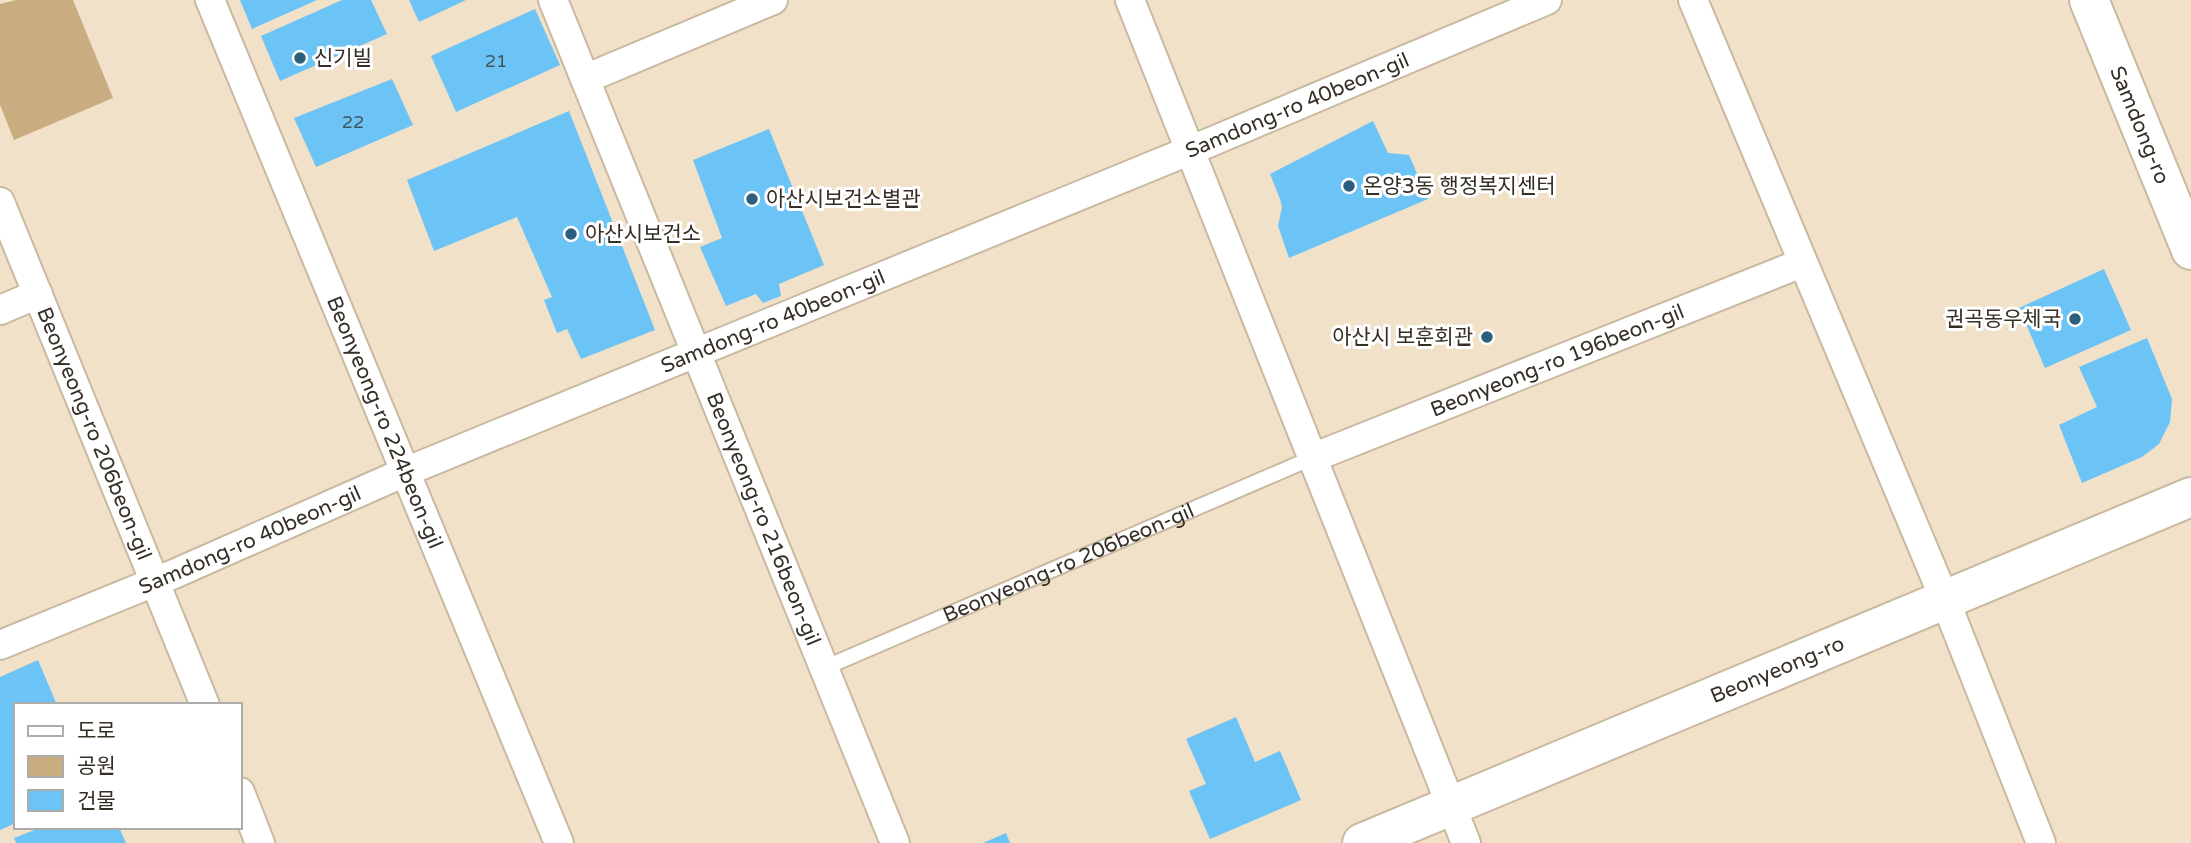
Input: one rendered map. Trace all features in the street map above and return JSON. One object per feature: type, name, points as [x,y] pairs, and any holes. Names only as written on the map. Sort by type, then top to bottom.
[{"type":"street","name":"Beonyeong-ro 224beon-gil","points":[[210,0],[559,843]]},
{"type":"street","name":"Beonyeong-ro 216beon-gil","points":[[553,0],[895,843]]},
{"type":"street","points":[[585,79],[773,0]]},
{"type":"street","points":[[1130,0],[1466,843]]},
{"type":"street","name":"Samdong-ro 40beon-gil","points":[[0,645],[156,581],[405,472],[1190,150],[1547,0]]},
{"type":"street","points":[[1693,0],[1945,600],[2041,843]]},
{"type":"street","name":"Samdong-ro","points":[[2089,0],[2191,250]]},
{"type":"street","name":"Beonyeong-ro 206beon-gil","points":[[0,202],[204,703]]},
{"type":"street","name":"Beonyeong-ro 196beon-gil","points":[[1312,458],[1802,263]]},
{"type":"street","points":[[0,310],[38,294]]},
{"type":"street","name":"Beonyeong-ro","points":[[1363,843],[2191,497]]},
{"type":"street","points":[[242,797],[260,843]]},
{"type":"lane","name":"Beonyeong-ro 206beon-gil","points":[[824,668],[1312,458]]},
{"type":"green space","points":[[16,0],[73,0],[113,98],[14,140],[0,105],[0,4]]},
{"type":"building","points":[[240,0],[317,0],[252,29]]},
{"type":"building","name":"신기빌","points":[[342,0],[371,0],[387,34],[280,81],[261,36]]},
{"type":"building","points":[[409,0],[466,0],[419,22]]},
{"type":"building","points":[[535,9],[560,65],[456,112],[431,56]]},
{"type":"building","points":[[392,79],[413,125],[316,167],[294,118]]},
{"type":"building","name":"아산시보건소","points":[[569,111],[655,330],[581,359],[567,329],[557,333],[544,300],[552,297],[517,217],[434,251],[407,180]]},
{"type":"building","name":"온양3동 행정복지센터","points":[[1373,121],[1388,153],[1409,155],[1428,199],[1289,258],[1278,226],[1282,207],[1270,174]]},
{"type":"building","name":"아산시보건소별관","points":[[769,129],[824,265],[779,284],[781,296],[763,303],[756,294],[726,306],[700,247],[722,238],[693,160]]},
{"type":"building","name":"권곡동우체국","points":[[2104,269],[2131,330],[2045,368],[2019,308]]},
{"type":"building","points":[[2147,338],[2172,399],[2170,422],[2159,444],[2142,457],[2082,483],[2059,425],[2097,407],[2079,367]]},
{"type":"building","points":[[38,660],[56,703],[14,703],[14,824],[0,830],[0,677]]},
{"type":"building","points":[[1236,717],[1255,762],[1280,751],[1301,800],[1210,839],[1189,791],[1206,784],[1186,739]]},
{"type":"building","points":[[37,829],[120,829],[126,843],[16,843],[14,838]]},
{"type":"building","points":[[1006,833],[1010,843],[983,843]]},
{"type":"place","name":"신기빌","points":[[300,58]]},
{"type":"place","name":"온양3동 행정복지센터","points":[[1349,186]]},
{"type":"place","name":"아산시보건소별관","points":[[752,199]]},
{"type":"place","name":"아산시보건소","points":[[571,234]]},
{"type":"place","name":"권곡동우체국","points":[[2075,319]]},
{"type":"place","name":"아산시 보훈회관","points":[[1487,337]]}]
